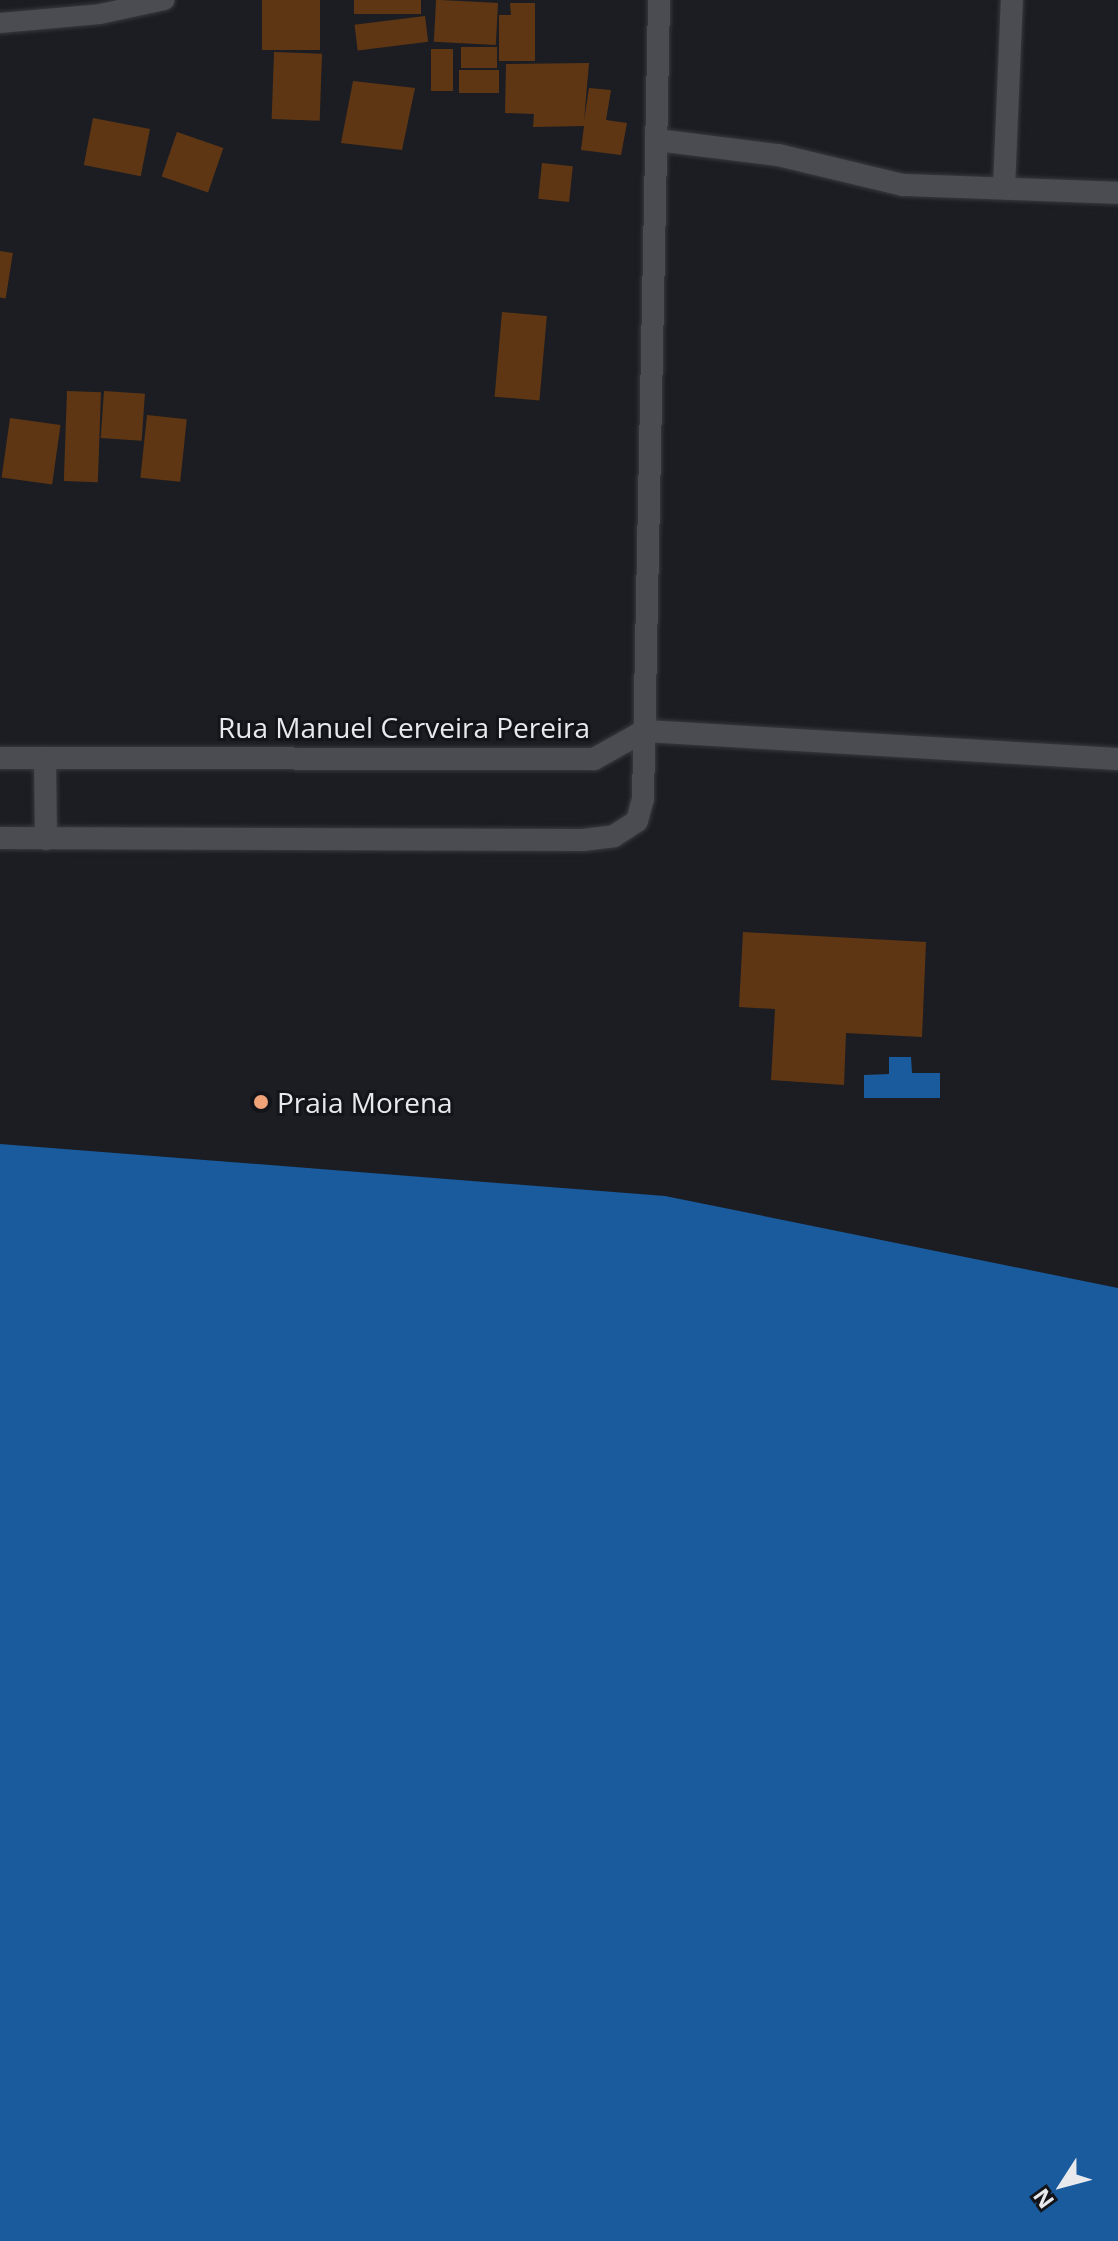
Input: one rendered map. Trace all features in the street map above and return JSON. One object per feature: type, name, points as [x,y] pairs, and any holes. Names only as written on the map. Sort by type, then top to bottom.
[{"type":"street","points":[[0,838],[614,836],[637,821],[644,731],[659,0]]},
{"type":"street","points":[[1004,188],[1012,0]]},
{"type":"street","points":[[657,140],[778,155],[903,185],[1118,193]]},
{"type":"street","points":[[644,731],[1118,759]]},
{"type":"street","name":"Rua Manuel Cerveira Pereira","points":[[0,758],[594,759],[644,731]]},
{"type":"street","points":[[45,758],[46,839]]},
{"type":"lane","points":[[0,23],[100,14],[165,0]]},
{"type":"water","points":[[889,1057],[911,1057],[912,1073],[940,1073],[940,1098],[864,1098],[864,1075],[889,1074]]},
{"type":"water","points":[[0,1144],[665,1196],[1118,1288],[1118,2241],[0,2241]]},
{"type":"building","points":[[262,0],[320,0],[320,50],[262,50]]},
{"type":"building","points":[[354,0],[421,0],[421,14],[354,14]]},
{"type":"building","points":[[436,0],[498,3],[496,45],[434,42]]},
{"type":"building","points":[[510,3],[535,3],[535,61],[499,61],[499,15],[511,15]]},
{"type":"building","points":[[425,16],[428,42],[358,50],[355,25]]},
{"type":"building","points":[[461,47],[497,47],[497,68],[461,68]]},
{"type":"building","points":[[431,49],[453,49],[453,91],[431,91]]},
{"type":"building","points":[[274,52],[322,54],[320,121],[272,119]]},
{"type":"building","points":[[589,63],[584,121],[589,88],[611,90],[606,120],[627,123],[621,155],[581,150],[584,126],[533,127],[534,114],[505,113],[506,64]]},
{"type":"building","points":[[459,70],[499,70],[499,93],[459,93]]},
{"type":"building","points":[[353,81],[415,88],[402,150],[341,143]]},
{"type":"building","points":[[93,118],[150,129],[141,176],[84,165]]},
{"type":"building","points":[[177,132],[223,148],[208,192],[162,176]]},
{"type":"building","points":[[542,163],[573,166],[569,202],[538,199]]},
{"type":"building","points":[[0,251],[13,253],[6,298],[0,298]]},
{"type":"building","points":[[502,312],[547,316],[539,401],[495,397]]},
{"type":"building","points":[[67,391],[101,392],[98,482],[64,481]]},
{"type":"building","points":[[104,391],[145,394],[142,441],[101,438]]},
{"type":"building","points":[[147,415],[187,419],[180,482],[140,478]]},
{"type":"building","points":[[10,418],[61,425],[52,485],[2,477]]},
{"type":"building","points":[[743,932],[926,942],[922,1037],[846,1033],[844,1085],[771,1080],[775,1009],[739,1007]]},
{"type":"place","name":"Praia Morena","points":[[261,1102]]}]
